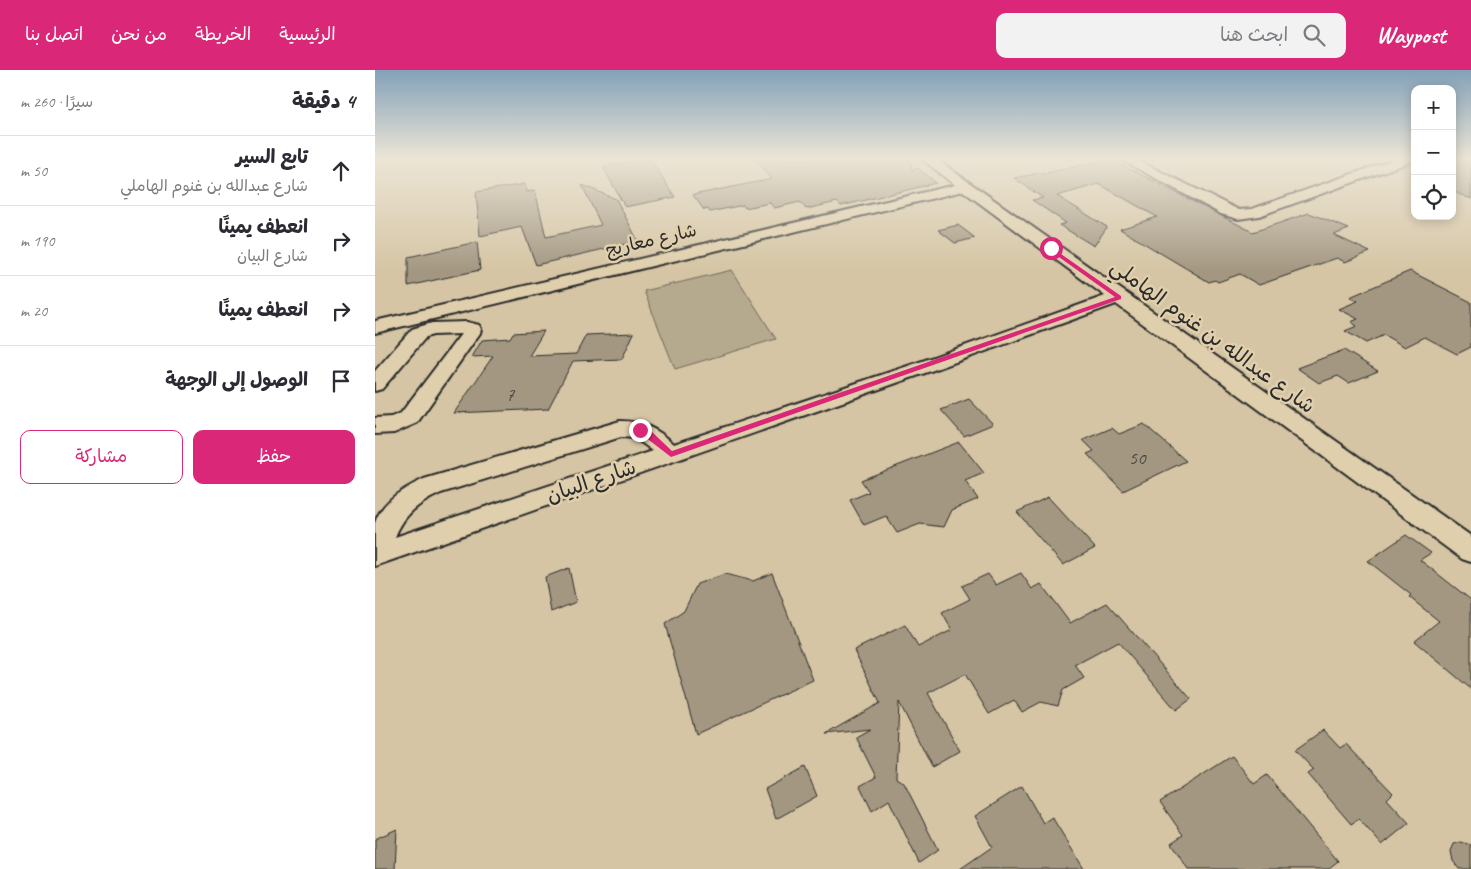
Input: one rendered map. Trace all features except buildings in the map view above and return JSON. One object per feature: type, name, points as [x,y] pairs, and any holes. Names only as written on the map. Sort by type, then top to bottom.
[{"type":"street","name":"شارع معاريج","points":[[375,327],[923,196]]},
{"type":"street","name":"شارع عبدالله بن غنوم الهاملي","points":[[980,196],[1471,551]]},
{"type":"street","points":[[1198,196],[1226,211],[1244,215],[1254,214],[1303,196]]},
{"type":"street","name":"شارع البيان","points":[[375,554],[671,454],[1119,297]]},
{"type":"street","points":[[375,426],[394,425],[409,418],[461,348],[472,329],[458,328],[423,331],[416,335],[379,374]]},
{"type":"street","points":[[375,554],[395,510],[406,500],[433,486],[620,429],[631,428],[648,433],[671,454]]},
{"type":"shaded area","points":[[732,270],[776,339],[675,369],[644,291]]},
{"type":"route","points":[[640,430],[648,433],[671,454],[1056,321],[1119,297],[1051,248]]}]
